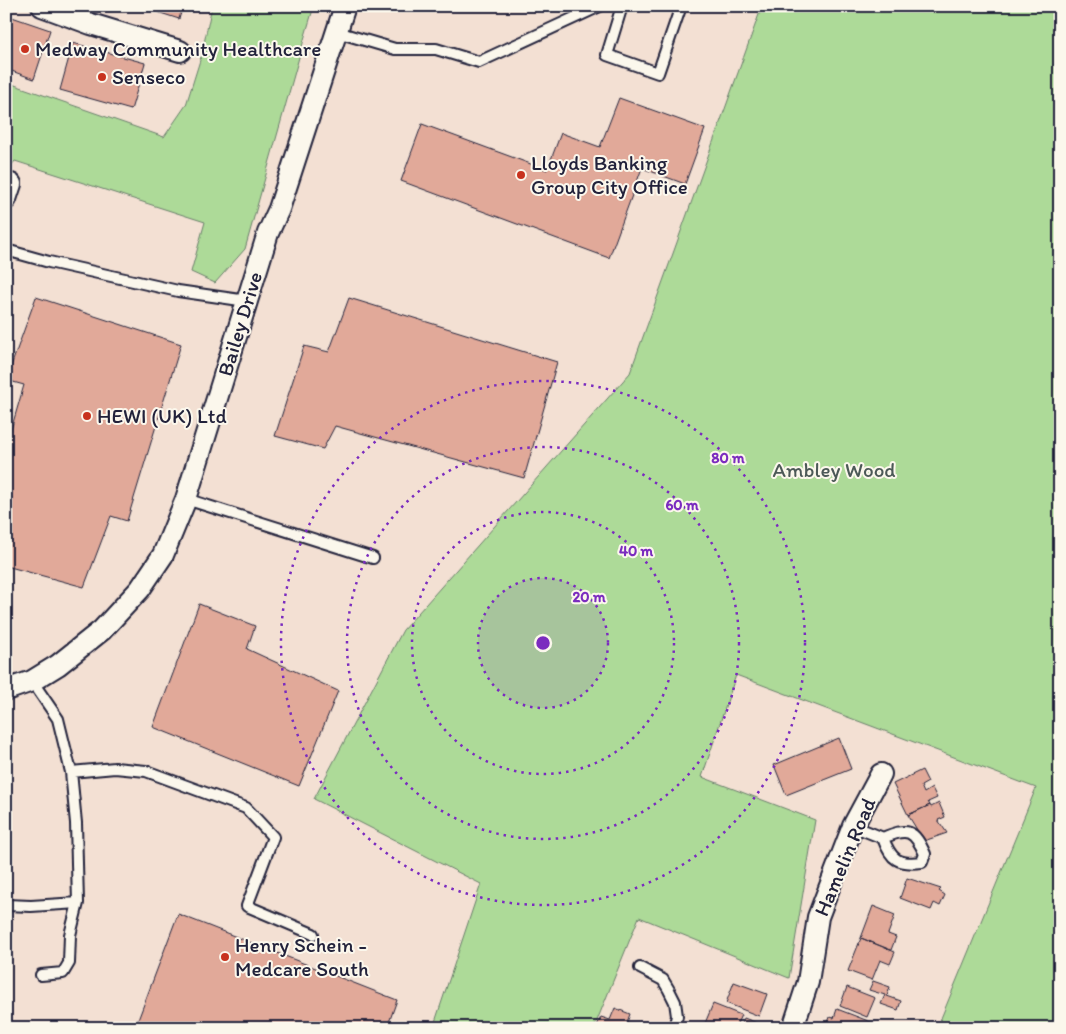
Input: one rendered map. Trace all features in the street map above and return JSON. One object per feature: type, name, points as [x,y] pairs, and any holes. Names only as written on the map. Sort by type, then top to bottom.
[{"type":"street","points":[[42,6],[91,24],[180,51]]},
{"type":"street","name":"Bailey Drive","points":[[6,690],[32,681],[58,666],[102,630],[140,589],[163,555],[186,498],[268,233],[278,209],[345,6]]},
{"type":"street","name":"Hamelin Road","points":[[793,1028],[808,982],[818,917],[853,826],[881,774]]},
{"type":"lane","points":[[337,32],[395,49],[436,49],[479,62],[600,6]]},
{"type":"lane","points":[[622,6],[607,56],[658,73],[681,6]]},
{"type":"lane","points":[[6,250],[49,262],[178,291],[247,301]]},
{"type":"lane","points":[[186,498],[373,558]]},
{"type":"lane","points":[[32,681],[58,719],[71,772],[76,823],[78,903],[70,935],[69,963],[63,973],[41,975]]},
{"type":"lane","points":[[71,772],[115,768],[146,771],[246,808],[273,837],[247,906],[313,934]]},
{"type":"lane","points":[[853,826],[883,838]]},
{"type":"lane","points":[[6,905],[31,906],[78,903]]},
{"type":"lane","points":[[640,968],[664,980],[675,1002],[677,1016],[674,1028]]},
{"type":"green space","points":[[212,6],[314,6],[245,249],[215,283],[191,272],[205,222],[15,161],[6,172],[6,82],[164,137],[186,105],[201,57]]},
{"type":"green space","name":"Ambley Wood","points":[[762,6],[1060,6],[1060,1028],[937,1028],[1036,788],[736,675],[702,777],[815,820],[789,978],[639,917],[594,1028],[433,1028],[481,884],[314,799],[403,630],[630,373]]},
{"type":"building","name":"Medway Community Healthcare","points":[[139,6],[183,6],[179,19]]},
{"type":"building","name":"Medway Community Healthcare","points":[[6,15],[50,30],[34,79],[6,69]]},
{"type":"building","name":"Senseco","points":[[73,43],[145,63],[131,110],[60,90]]},
{"type":"building","name":"Lloyds Banking Group City Office","points":[[619,98],[705,129],[685,184],[642,168],[609,258],[401,181],[422,124],[547,170],[561,133],[600,147]]},
{"type":"building","name":"HEWI (UK) Ltd","points":[[36,297],[181,344],[127,521],[111,516],[84,587],[6,566],[6,447],[24,385],[6,380]]},
{"type":"building","points":[[349,298],[557,362],[524,478],[335,426],[323,449],[275,436],[304,346],[329,352]]},
{"type":"building","points":[[199,604],[255,626],[247,649],[338,691],[299,786],[153,727]]},
{"type":"building","points":[[839,738],[851,769],[786,795],[774,765]]},
{"type":"building","points":[[922,770],[928,782],[921,786],[924,793],[932,788],[937,798],[928,802],[930,805],[908,815],[893,784]]},
{"type":"building","points":[[939,803],[945,817],[938,820],[947,833],[924,841],[908,815]]},
{"type":"building","points":[[907,878],[941,889],[939,891],[945,895],[940,906],[934,903],[931,910],[900,898]]},
{"type":"building","points":[[873,906],[895,915],[888,934],[896,937],[891,950],[861,938]]},
{"type":"building","name":"Henry Schein - Medcare South","points":[[178,914],[397,1000],[387,1028],[135,1028]]},
{"type":"building","points":[[861,938],[895,952],[890,964],[880,960],[872,980],[848,971]]},
{"type":"building","points":[[873,981],[890,987],[887,996],[901,1001],[898,1010],[881,1004],[885,995],[869,990]]},
{"type":"building","points":[[734,982],[767,994],[759,1016],[726,1003]]},
{"type":"building","points":[[847,987],[875,998],[867,1017],[840,1006]]},
{"type":"building","points":[[713,1004],[741,1015],[735,1028],[703,1028]]},
{"type":"building","points":[[615,1008],[630,1014],[625,1028],[596,1028],[601,1017],[610,1020]]},
{"type":"building","points":[[837,1009],[876,1024],[875,1028],[857,1028],[853,1026],[853,1028],[826,1028],[830,1017],[834,1018]]},
{"type":"building","points":[[744,1018],[757,1023],[755,1028],[741,1027]]},
{"type":"place","name":"Medway Community Healthcare","points":[[25,49]]},
{"type":"place","name":"Senseco","points":[[102,77]]},
{"type":"place","name":"Lloyds Banking Group City Office","points":[[521,175]]},
{"type":"place","name":"HEWI (UK) Ltd","points":[[87,416]]},
{"type":"place","name":"Henry Schein - Medcare South","points":[[225,957]]}]
